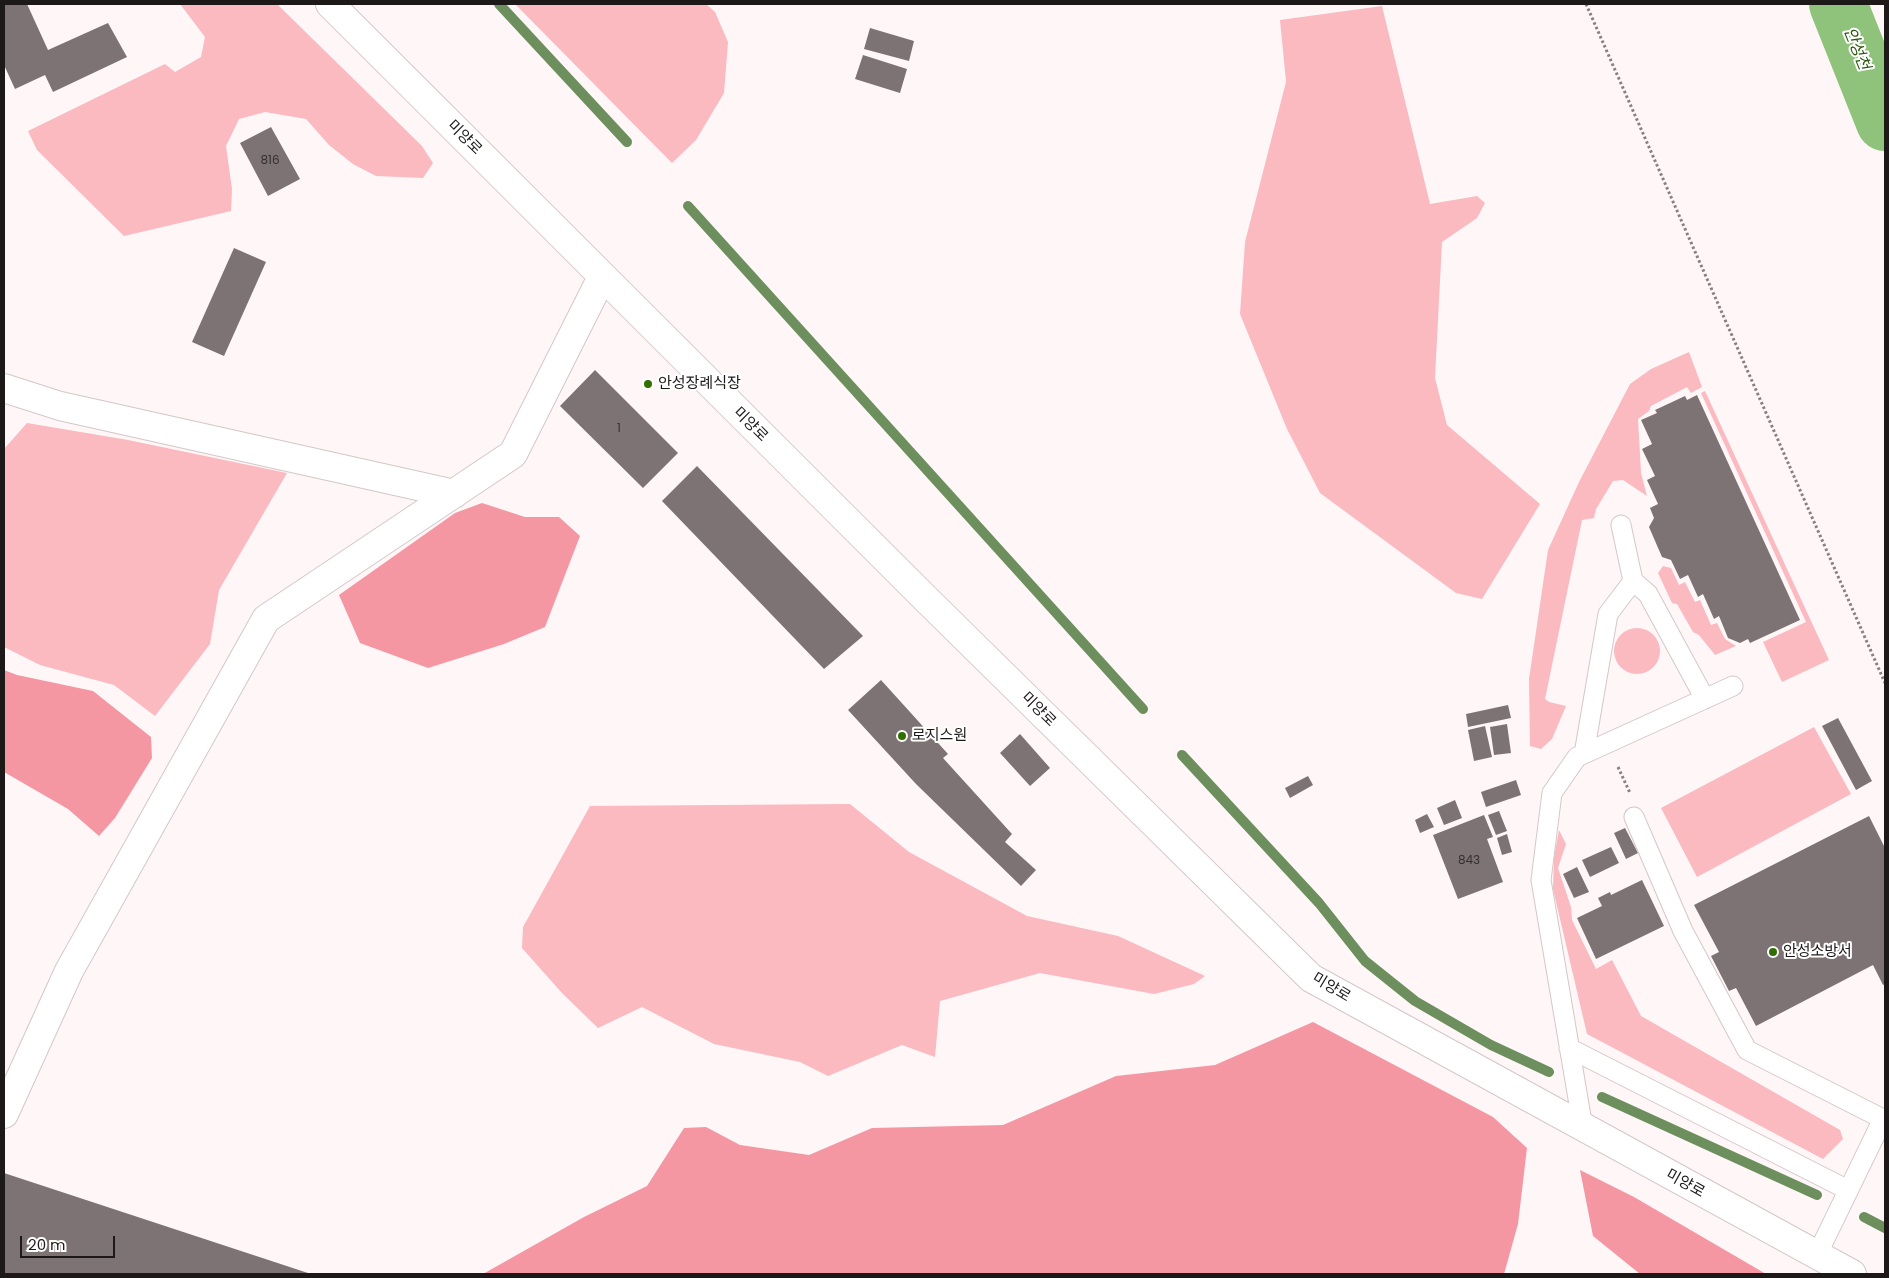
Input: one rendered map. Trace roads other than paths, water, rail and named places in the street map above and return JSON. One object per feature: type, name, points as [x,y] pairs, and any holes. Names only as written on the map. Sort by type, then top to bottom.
[{"type":"main road","name":"미양로","points":[[330,4],[602,277],[1311,978],[1852,1274]]},
{"type":"main road","points":[[4,1114],[69,971],[266,619],[514,454],[602,277]]},
{"type":"main road","points":[[4,388],[60,406],[454,494]]},
{"type":"lane","points":[[1621,525],[1634,580],[1648,594],[1705,699]]},
{"type":"lane","points":[[1584,754],[1608,614],[1634,580]]},
{"type":"lane","points":[[1583,1128],[1541,880],[1552,792],[1577,757],[1733,686]]},
{"type":"lane","points":[[1634,817],[1683,931],[1746,1050],[1883,1119],[1817,1255]]},
{"type":"lane","points":[[1570,1048],[1848,1190]]},
{"type":"waterway","points":[[499,4],[627,142]]},
{"type":"waterway","name":"안성천","points":[[1838,4],[1885,122]]},
{"type":"waterway","points":[[688,206],[1143,709]]},
{"type":"waterway","points":[[1182,755],[1319,903],[1365,961],[1415,1001],[1491,1045],[1549,1072]]},
{"type":"waterway","points":[[1602,1097],[1817,1195]]},
{"type":"waterway","points":[[1864,1217],[1885,1228]]},
{"type":"place","name":"안성장례식장","points":[[648,384]]},
{"type":"place","name":"로지스원","points":[[902,736]]},
{"type":"place","name":"안성소방서","points":[[1773,952]]}]
